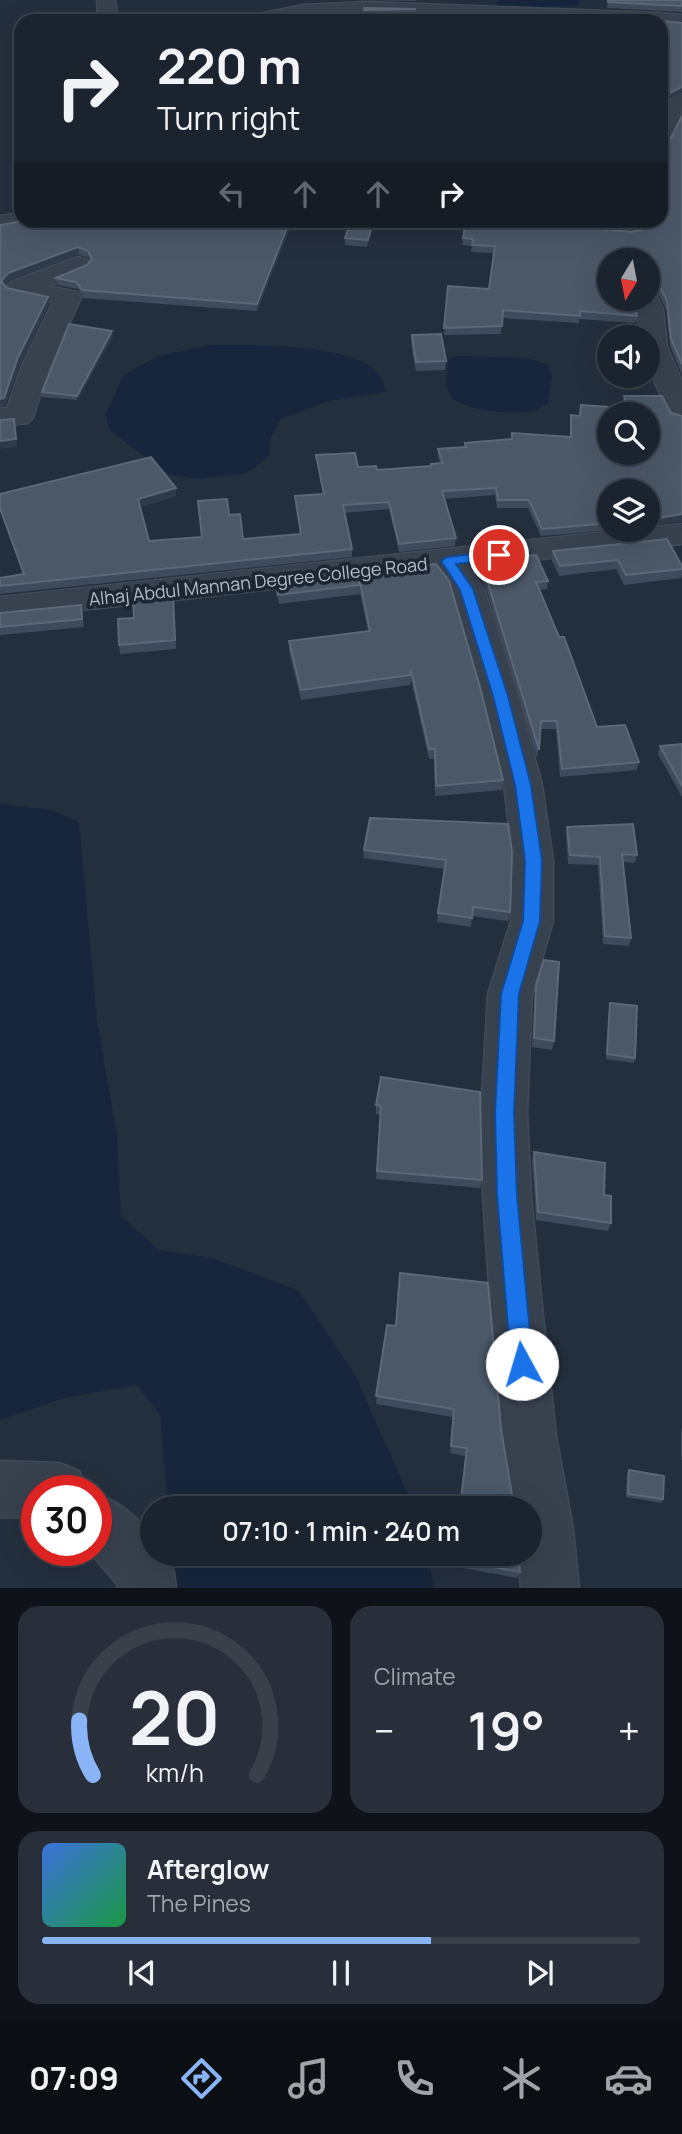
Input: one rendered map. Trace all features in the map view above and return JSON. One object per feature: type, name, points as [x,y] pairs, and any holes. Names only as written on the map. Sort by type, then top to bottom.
[{"type":"street","points":[[273,14],[346,8],[601,14]]},
{"type":"street","points":[[668,122],[671,110],[682,100]]},
{"type":"street","points":[[588,228],[632,234]]},
{"type":"street","points":[[10,292],[78,265]]},
{"type":"street","points":[[0,417],[18,417],[36,366],[68,298],[10,292]]},
{"type":"street","points":[[650,312],[653,347],[682,413]]},
{"type":"street","name":"Alhaj Abdul Mannan Degree College Road","points":[[0,608],[682,534]]},
{"type":"street","points":[[447,561],[467,589],[500,696],[523,785],[533,860],[532,921],[510,994],[504,1113],[507,1195],[529,1436],[545,1529],[550,1588]]},
{"type":"street","points":[[0,1489],[21,1490]]},
{"type":"street","points":[[112,1534],[145,1572],[147,1588]]},
{"type":"water","points":[[498,0],[581,0],[578,6],[495,8]]},
{"type":"water","points":[[212,345],[302,348],[351,357],[369,366],[381,377],[386,392],[329,401],[281,419],[271,437],[269,456],[247,473],[198,479],[170,475],[109,430],[106,413],[124,375],[158,356]]},
{"type":"water","points":[[449,358],[526,358],[547,364],[552,376],[548,403],[534,411],[515,412],[478,409],[458,402],[447,388],[446,378]]},
{"type":"water","points":[[0,804],[51,810],[79,822],[97,1020],[117,1137],[121,1216],[159,1250],[212,1258],[298,1290],[354,1373],[409,1496],[167,1496],[160,1415],[137,1385],[64,1398],[0,1420]]},
{"type":"water","points":[[174,1566],[430,1566],[434,1588],[177,1588]]},
{"type":"building","points":[[682,0],[682,6],[608,2]]},
{"type":"building","points":[[368,8],[416,9],[364,10]]},
{"type":"building","points":[[668,22],[682,23],[682,87],[668,94]]},
{"type":"building","points":[[682,116],[682,364],[671,339],[667,301],[660,287],[660,248],[597,248],[597,312],[636,312],[637,316],[580,311],[580,316],[503,310],[502,326],[444,328],[448,286],[489,289],[495,246],[472,245],[473,239],[463,238],[465,228],[591,228],[631,232],[642,228],[668,228],[668,138],[671,138]]},
{"type":"building","points":[[14,223],[14,228],[287,228],[257,304],[82,290],[76,282],[56,278],[87,265],[92,259],[88,251],[78,247],[8,273],[1,281],[7,288],[48,297],[18,357],[4,398],[0,399],[0,225]]},
{"type":"building","points":[[348,228],[371,228],[368,240],[345,238]]},
{"type":"building","points":[[69,324],[112,331],[77,396],[42,392]]},
{"type":"building","points":[[441,334],[446,361],[416,362],[412,335]]},
{"type":"building","points":[[624,396],[662,396],[671,413],[682,416],[682,514],[660,518],[660,479],[597,479],[597,524],[542,529],[529,500],[498,500],[496,488],[442,491],[456,538],[399,544],[389,502],[343,505],[352,549],[0,586],[0,578],[24,574],[0,508],[0,494],[151,457],[176,488],[138,499],[149,541],[202,537],[198,501],[227,499],[229,515],[240,514],[243,539],[301,534],[295,496],[324,494],[316,455],[355,453],[358,467],[376,466],[377,470],[431,466],[443,463],[438,449],[466,447],[465,443],[512,439],[512,433],[571,437],[571,415],[580,416],[581,405],[597,406],[597,465],[660,465],[660,402],[626,402]]},
{"type":"building","points":[[14,419],[16,439],[0,441],[0,420]]},
{"type":"building","points":[[667,539],[682,569],[626,575],[618,560],[560,566],[553,551],[660,542]]},
{"type":"building","points":[[536,555],[548,581],[536,582],[559,637],[564,637],[597,727],[625,725],[639,762],[562,769],[557,721],[541,721],[539,750],[487,580],[474,561]]},
{"type":"building","points":[[436,564],[449,581],[480,687],[503,780],[436,786],[435,749],[429,749],[411,670],[410,675],[301,690],[289,641],[370,631],[358,572]]},
{"type":"building","points":[[357,573],[360,585],[278,595],[275,582]]},
{"type":"building","points":[[173,594],[175,640],[119,645],[118,619],[134,618],[133,598]]},
{"type":"building","points":[[81,605],[82,619],[0,627],[0,613]]},
{"type":"building","points":[[682,744],[682,786],[660,746]]},
{"type":"building","points":[[370,818],[508,824],[512,852],[510,912],[473,907],[472,918],[438,913],[446,860],[364,850]]},
{"type":"building","points":[[633,824],[637,855],[622,854],[631,938],[605,936],[600,857],[570,855],[567,827]]},
{"type":"building","points":[[544,960],[559,962],[554,1041],[534,1038],[536,985]]},
{"type":"building","points":[[610,1003],[637,1006],[635,1058],[607,1054]]},
{"type":"building","points":[[381,1077],[480,1092],[482,1180],[377,1171],[381,1106],[376,1105]]},
{"type":"building","points":[[534,1152],[605,1163],[604,1195],[611,1196],[611,1223],[538,1212]]},
{"type":"building","points":[[400,1273],[488,1283],[501,1429],[512,1496],[461,1496],[467,1448],[451,1446],[454,1409],[376,1396],[387,1325],[396,1326]]},
{"type":"building","points":[[629,1470],[664,1476],[663,1499],[628,1494]]},
{"type":"building","points":[[487,1566],[519,1566],[520,1572]]},
{"type":"route","points":[[499,555],[447,561],[467,589],[500,696],[523,785],[533,860],[532,921],[510,994],[504,1113],[507,1195],[522,1364]]}]
